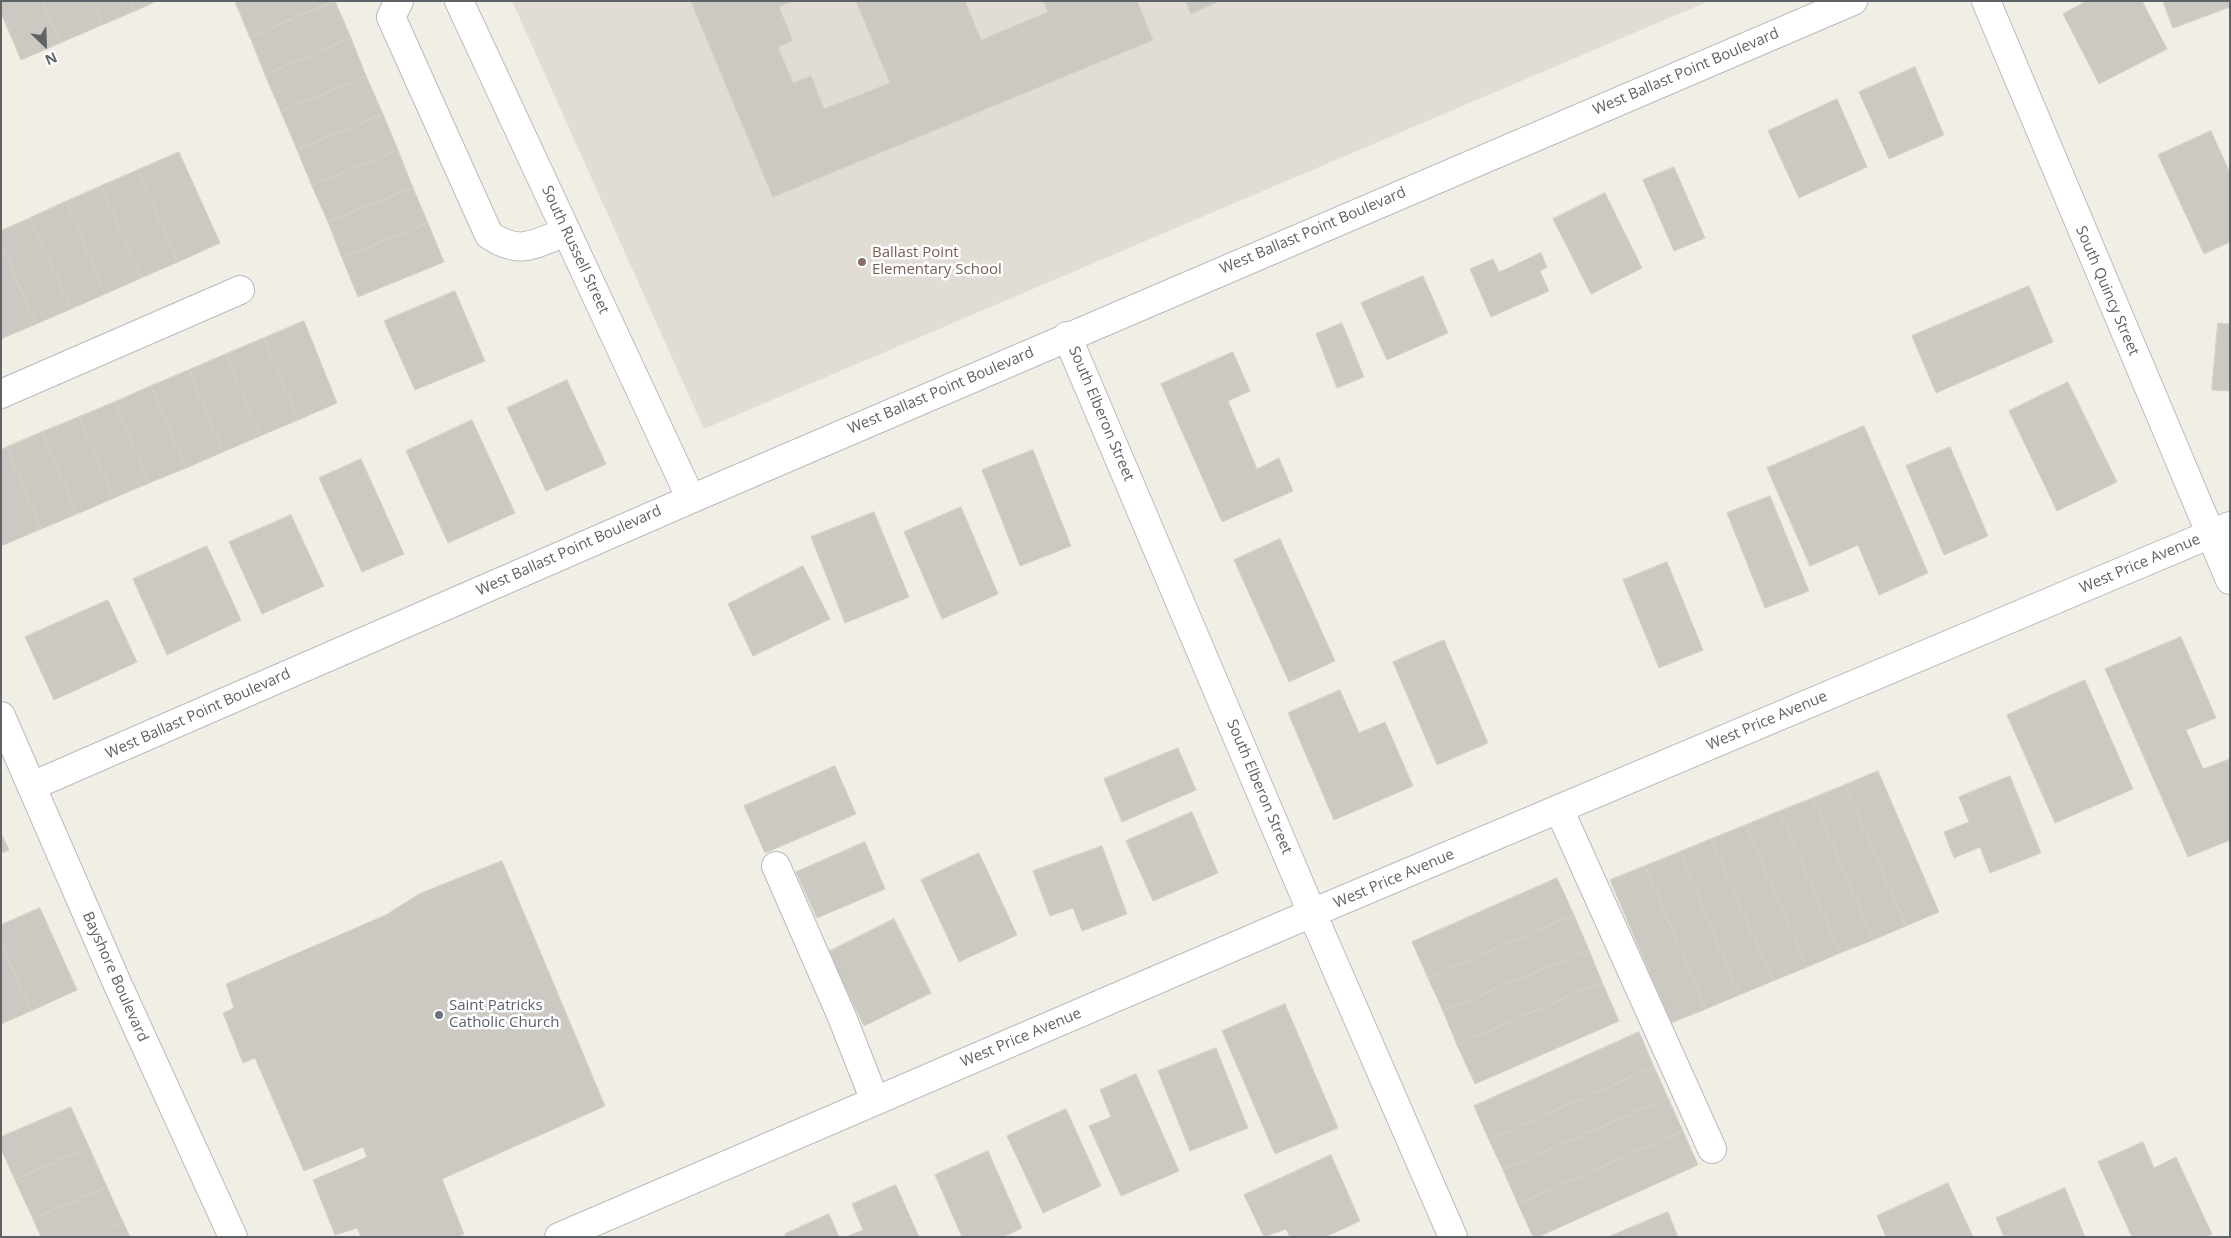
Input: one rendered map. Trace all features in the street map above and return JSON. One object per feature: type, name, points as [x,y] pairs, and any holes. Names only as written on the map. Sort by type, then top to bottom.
[{"type":"street","points":[[399,1],[391,17],[489,235],[503,244],[522,248],[566,232]]},
{"type":"street","name":"South Russell Street","points":[[459,1],[691,498]]},
{"type":"street","name":"West Ballast Point Boulevard","points":[[32,786],[691,498],[1852,1]]},
{"type":"street","name":"South Quincy Street","points":[[1986,1],[2220,530],[2230,580]]},
{"type":"street","points":[[1,394],[240,290]]},
{"type":"street","name":"South Elberon Street","points":[[1068,336],[1312,914],[1453,1237]]},
{"type":"street","name":"West Price Avenue","points":[[559,1237],[1312,914],[2220,530]]},
{"type":"street","name":"Bayshore Boulevard","points":[[1,716],[117,983],[233,1237]]},
{"type":"street","points":[[1559,809],[1712,1149]]},
{"type":"street","points":[[776,866],[842,1017],[875,1101]]},
{"type":"shaded area","name":"Ballast Point Elementary School","points":[[512,1],[1709,1],[704,429]]},
{"type":"building","points":[[1,1],[43,1],[60,43],[21,60],[1,13]]},
{"type":"building","points":[[43,1],[92,1],[102,25],[60,43]]},
{"type":"building","points":[[92,1],[131,1],[135,11],[102,25]]},
{"type":"building","points":[[131,1],[157,1],[135,11]]},
{"type":"building","points":[[235,1],[333,1],[250,37]]},
{"type":"building","points":[[335,1],[351,38],[265,75],[250,37]]},
{"type":"building","points":[[691,1],[793,1],[779,7],[793,41],[778,47],[793,83],[811,76],[824,109],[890,83],[856,1],[965,1],[981,40],[1048,12],[1043,1],[1137,1],[1153,40],[773,197]]},
{"type":"building","points":[[1186,1],[1220,1],[1191,14]]},
{"type":"building","points":[[2087,1],[2142,1],[2167,49],[2099,84],[2063,14]]},
{"type":"building","points":[[2163,1],[2230,1],[2230,7],[2173,28]]},
{"type":"building","points":[[351,38],[366,76],[281,112],[265,75]]},
{"type":"building","points":[[1915,67],[1944,135],[1889,159],[1859,92]]},
{"type":"building","points":[[366,76],[383,114],[297,150],[281,112]]},
{"type":"building","points":[[1837,99],[1867,167],[1799,198],[1768,131]]},
{"type":"building","points":[[383,114],[398,150],[312,186],[297,150]]},
{"type":"building","points":[[2211,131],[2230,173],[2230,242],[2204,254],[2158,155]]},
{"type":"building","points":[[398,150],[413,188],[328,222],[312,186]]},
{"type":"building","points":[[179,152],[220,243],[178,262],[138,170]]},
{"type":"building","points":[[1674,167],[1705,238],[1674,251],[1643,180]]},
{"type":"building","points":[[138,170],[178,262],[141,278],[101,186]]},
{"type":"building","points":[[101,186],[141,278],[105,294],[67,201]]},
{"type":"building","points":[[413,188],[428,223],[342,258],[328,222]]},
{"type":"building","points":[[1605,193],[1642,268],[1591,294],[1553,219]]},
{"type":"building","points":[[67,201],[105,294],[71,309],[30,218]]},
{"type":"building","points":[[30,218],[71,309],[36,324],[1,244],[1,231]]},
{"type":"building","points":[[428,223],[444,262],[358,297],[342,258]]},
{"type":"building","points":[[1,244],[36,324],[1,339]]},
{"type":"building","points":[[1541,253],[1547,267],[1540,271],[1549,291],[1491,317],[1470,269],[1493,259],[1499,272]]},
{"type":"building","points":[[1423,276],[1448,333],[1387,360],[1361,303]]},
{"type":"building","points":[[2029,286],[2053,342],[1936,393],[1912,336]]},
{"type":"building","points":[[455,291],[485,361],[415,390],[384,321]]},
{"type":"building","points":[[304,321],[337,403],[298,420],[264,338]]},
{"type":"building","points":[[1342,323],[1364,377],[1337,388],[1316,334]]},
{"type":"building","points":[[2218,323],[2230,324],[2230,391],[2212,390]]},
{"type":"building","points":[[264,338],[298,420],[260,436],[226,354]]},
{"type":"building","points":[[1233,352],[1250,391],[1228,401],[1257,469],[1279,458],[1293,491],[1222,522],[1161,384]]},
{"type":"building","points":[[226,354],[260,436],[223,452],[189,370]]},
{"type":"building","points":[[189,370],[223,452],[186,468],[151,386]]},
{"type":"building","points":[[567,380],[606,464],[546,491],[507,408]]},
{"type":"building","points":[[2068,382],[2117,482],[2057,511],[2009,411]]},
{"type":"building","points":[[151,386],[186,468],[149,483],[115,402]]},
{"type":"building","points":[[115,402],[149,483],[114,498],[79,417]]},
{"type":"building","points":[[79,417],[114,498],[77,514],[42,432]]},
{"type":"building","points":[[472,420],[515,513],[448,543],[406,451]]},
{"type":"building","points":[[1864,426],[1928,573],[1879,595],[1858,545],[1810,566],[1767,468]]},
{"type":"building","points":[[42,432],[77,514],[41,529],[7,447]]},
{"type":"building","points":[[7,447],[41,529],[1,546],[1,450]]},
{"type":"building","points":[[1950,447],[1988,536],[1944,555],[1906,466]]},
{"type":"building","points":[[1033,450],[1071,546],[1020,566],[982,470]]},
{"type":"building","points":[[361,459],[404,554],[362,572],[319,478]]},
{"type":"building","points":[[1770,496],[1809,591],[1765,608],[1727,513]]},
{"type":"building","points":[[961,507],[998,594],[942,619],[904,532]]},
{"type":"building","points":[[874,512],[909,597],[845,623],[811,537]]},
{"type":"building","points":[[291,515],[324,586],[262,614],[229,542]]},
{"type":"building","points":[[1280,539],[1335,661],[1289,682],[1234,560]]},
{"type":"building","points":[[207,546],[241,620],[167,655],[133,579]]},
{"type":"building","points":[[1667,562],[1703,650],[1659,668],[1623,580]]},
{"type":"building","points":[[803,566],[830,619],[753,656],[728,604]]},
{"type":"building","points":[[108,600],[137,662],[54,700],[25,637]]},
{"type":"building","points":[[2181,637],[2216,718],[2186,730],[2203,769],[2230,759],[2230,840],[2188,857],[2105,669]]},
{"type":"building","points":[[1444,640],[1488,743],[1437,765],[1393,662]]},
{"type":"building","points":[[2085,680],[2133,789],[2055,823],[2007,715]]},
{"type":"building","points":[[1340,690],[1359,733],[1385,722],[1413,786],[1334,820],[1288,713]]},
{"type":"building","points":[[1178,748],[1196,790],[1122,822],[1104,779]]},
{"type":"building","points":[[835,766],[856,814],[765,853],[744,806]]},
{"type":"building","points":[[1878,771],[1939,912],[1906,926],[1845,785]]},
{"type":"building","points":[[2010,776],[2041,853],[1990,873],[1980,847],[1954,858],[1944,832],[1969,822],[1959,797]]},
{"type":"building","points":[[1845,785],[1906,926],[1873,940],[1813,798]]},
{"type":"building","points":[[1813,798],[1873,940],[1840,953],[1780,811]]},
{"type":"building","points":[[1780,811],[1840,953],[1807,967],[1746,825]]},
{"type":"building","points":[[1192,812],[1218,873],[1153,901],[1126,841]]},
{"type":"building","points":[[1746,825],[1807,967],[1773,981],[1711,839]]},
{"type":"building","points":[[1,833],[9,850],[1,853]]},
{"type":"building","points":[[1711,839],[1773,981],[1739,995],[1680,852]]},
{"type":"building","points":[[865,842],[885,889],[817,918],[796,872]]},
{"type":"building","points":[[1102,846],[1127,914],[1082,931],[1073,908],[1050,916],[1033,871]]},
{"type":"building","points":[[1680,852],[1739,995],[1706,1009],[1645,866]]},
{"type":"building","points":[[979,853],[1017,935],[959,962],[921,880]]},
{"type":"building","points":[[502,861],[605,1106],[442,1179],[464,1234],[458,1237],[361,1237],[357,1228],[335,1235],[313,1180],[367,1157],[363,1147],[304,1171],[255,1058],[243,1063],[223,1013],[234,1008],[226,984],[386,915],[419,894]]},
{"type":"building","points":[[1645,866],[1706,1009],[1671,1023],[1610,880]]},
{"type":"building","points":[[1557,878],[1574,915],[1428,978],[1412,942]]},
{"type":"building","points":[[40,908],[77,990],[31,1011],[1,943],[1,925]]},
{"type":"building","points":[[1574,915],[1589,950],[1443,1011],[1428,978]]},
{"type":"building","points":[[894,919],[931,993],[864,1026],[828,952]]},
{"type":"building","points":[[1,943],[31,1011],[1,1024]]},
{"type":"building","points":[[1589,950],[1602,982],[1457,1045],[1443,1011]]},
{"type":"building","points":[[1602,982],[1619,1021],[1475,1084],[1457,1045]]},
{"type":"building","points":[[1285,1004],[1338,1128],[1275,1154],[1222,1031]]},
{"type":"building","points":[[1639,1032],[1654,1067],[1489,1140],[1474,1106]]},
{"type":"building","points":[[1216,1048],[1248,1128],[1190,1151],[1158,1071]]},
{"type":"building","points":[[1654,1067],[1668,1098],[1503,1170],[1489,1140]]},
{"type":"building","points":[[1136,1074],[1179,1171],[1121,1196],[1089,1126],[1111,1117],[1100,1090]]},
{"type":"building","points":[[1668,1098],[1683,1131],[1518,1204],[1503,1170]]},
{"type":"building","points":[[71,1107],[89,1147],[15,1180],[1,1149],[1,1137]]},
{"type":"building","points":[[1066,1109],[1101,1186],[1043,1213],[1007,1136]]},
{"type":"building","points":[[1683,1131],[1698,1165],[1538,1237],[1533,1237],[1518,1204]]},
{"type":"building","points":[[2143,1142],[2154,1168],[2176,1157],[2212,1234],[2205,1237],[2132,1237],[2098,1162]]},
{"type":"building","points":[[89,1147],[107,1187],[33,1219],[15,1180]]},
{"type":"building","points":[[988,1151],[1022,1228],[1003,1237],[962,1237],[935,1175]]},
{"type":"building","points":[[1331,1155],[1360,1221],[1325,1237],[1290,1237],[1286,1229],[1264,1237],[1244,1195]]},
{"type":"building","points":[[1948,1183],[1973,1237],[1886,1237],[1877,1216]]},
{"type":"building","points":[[896,1185],[919,1237],[846,1237],[863,1230],[852,1204]]},
{"type":"building","points":[[107,1187],[123,1222],[91,1237],[41,1237],[33,1219]]},
{"type":"building","points":[[2065,1188],[2085,1237],[2004,1237],[1996,1218]]},
{"type":"building","points":[[1668,1212],[1678,1237],[1608,1237]]},
{"type":"building","points":[[829,1214],[839,1237],[786,1237],[785,1234]]},
{"type":"building","points":[[123,1222],[130,1237],[91,1237]]},
{"type":"place","name":"Ballast Point Elementary School","points":[[862,262]]},
{"type":"place","name":"Saint Patricks Catholic Church","points":[[439,1015]]}]
